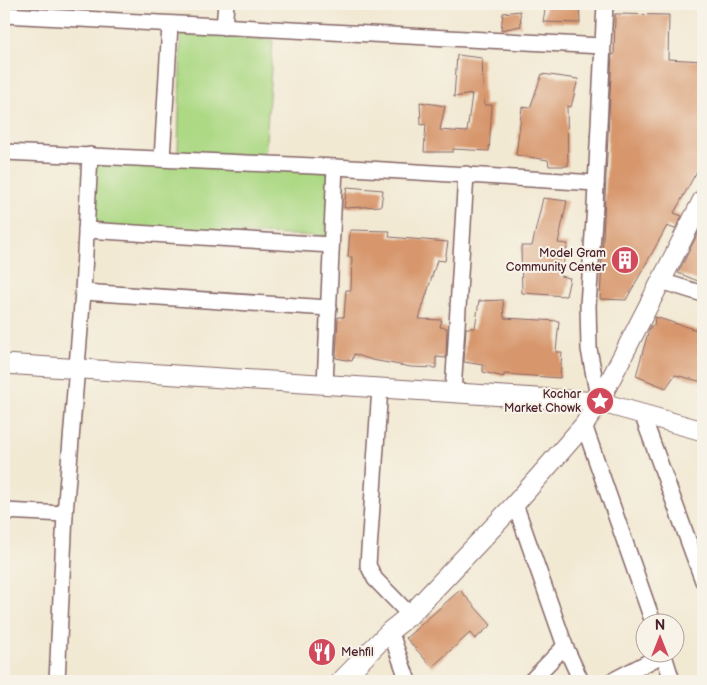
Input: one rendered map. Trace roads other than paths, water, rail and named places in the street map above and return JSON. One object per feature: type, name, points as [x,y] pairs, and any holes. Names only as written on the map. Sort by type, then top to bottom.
[{"type":"street","points":[[224,27],[226,4]]},
{"type":"street","points":[[599,402],[589,349],[588,319],[605,4]]},
{"type":"street","points":[[4,15],[602,46]]},
{"type":"street","points":[[162,159],[170,25]]},
{"type":"street","points":[[4,152],[335,167],[596,183]]},
{"type":"street","points":[[57,681],[65,514],[83,292],[90,156]]},
{"type":"street","points":[[325,384],[335,167]]},
{"type":"street","points":[[453,393],[466,174]]},
{"type":"street","points":[[342,681],[390,631],[410,615],[515,504],[584,425],[599,402],[703,199]]},
{"type":"street","points":[[86,230],[331,245]]},
{"type":"street","points":[[661,281],[703,294]]},
{"type":"street","points":[[83,292],[328,308]]},
{"type":"street","points":[[4,364],[599,402],[703,431]]},
{"type":"street","points":[[380,388],[368,565],[375,579],[410,615]]},
{"type":"street","points":[[642,414],[703,581]]},
{"type":"street","points":[[584,425],[649,612]]},
{"type":"street","points":[[515,504],[565,646],[581,681]]},
{"type":"street","points":[[4,511],[65,514]]},
{"type":"street","points":[[390,631],[408,681]]},
{"type":"street","points":[[531,681],[565,646]]},
{"type":"street","points":[[612,681],[647,662]]},
{"type":"street","points":[[666,662],[672,681]]},
{"type":"place","name":"Model Gram Community Center","points":[[625,260]]},
{"type":"place","name":"Kochar Market Chowk","points":[[600,401]]},
{"type":"place","name":"Mehfil","points":[[322,652]]}]
